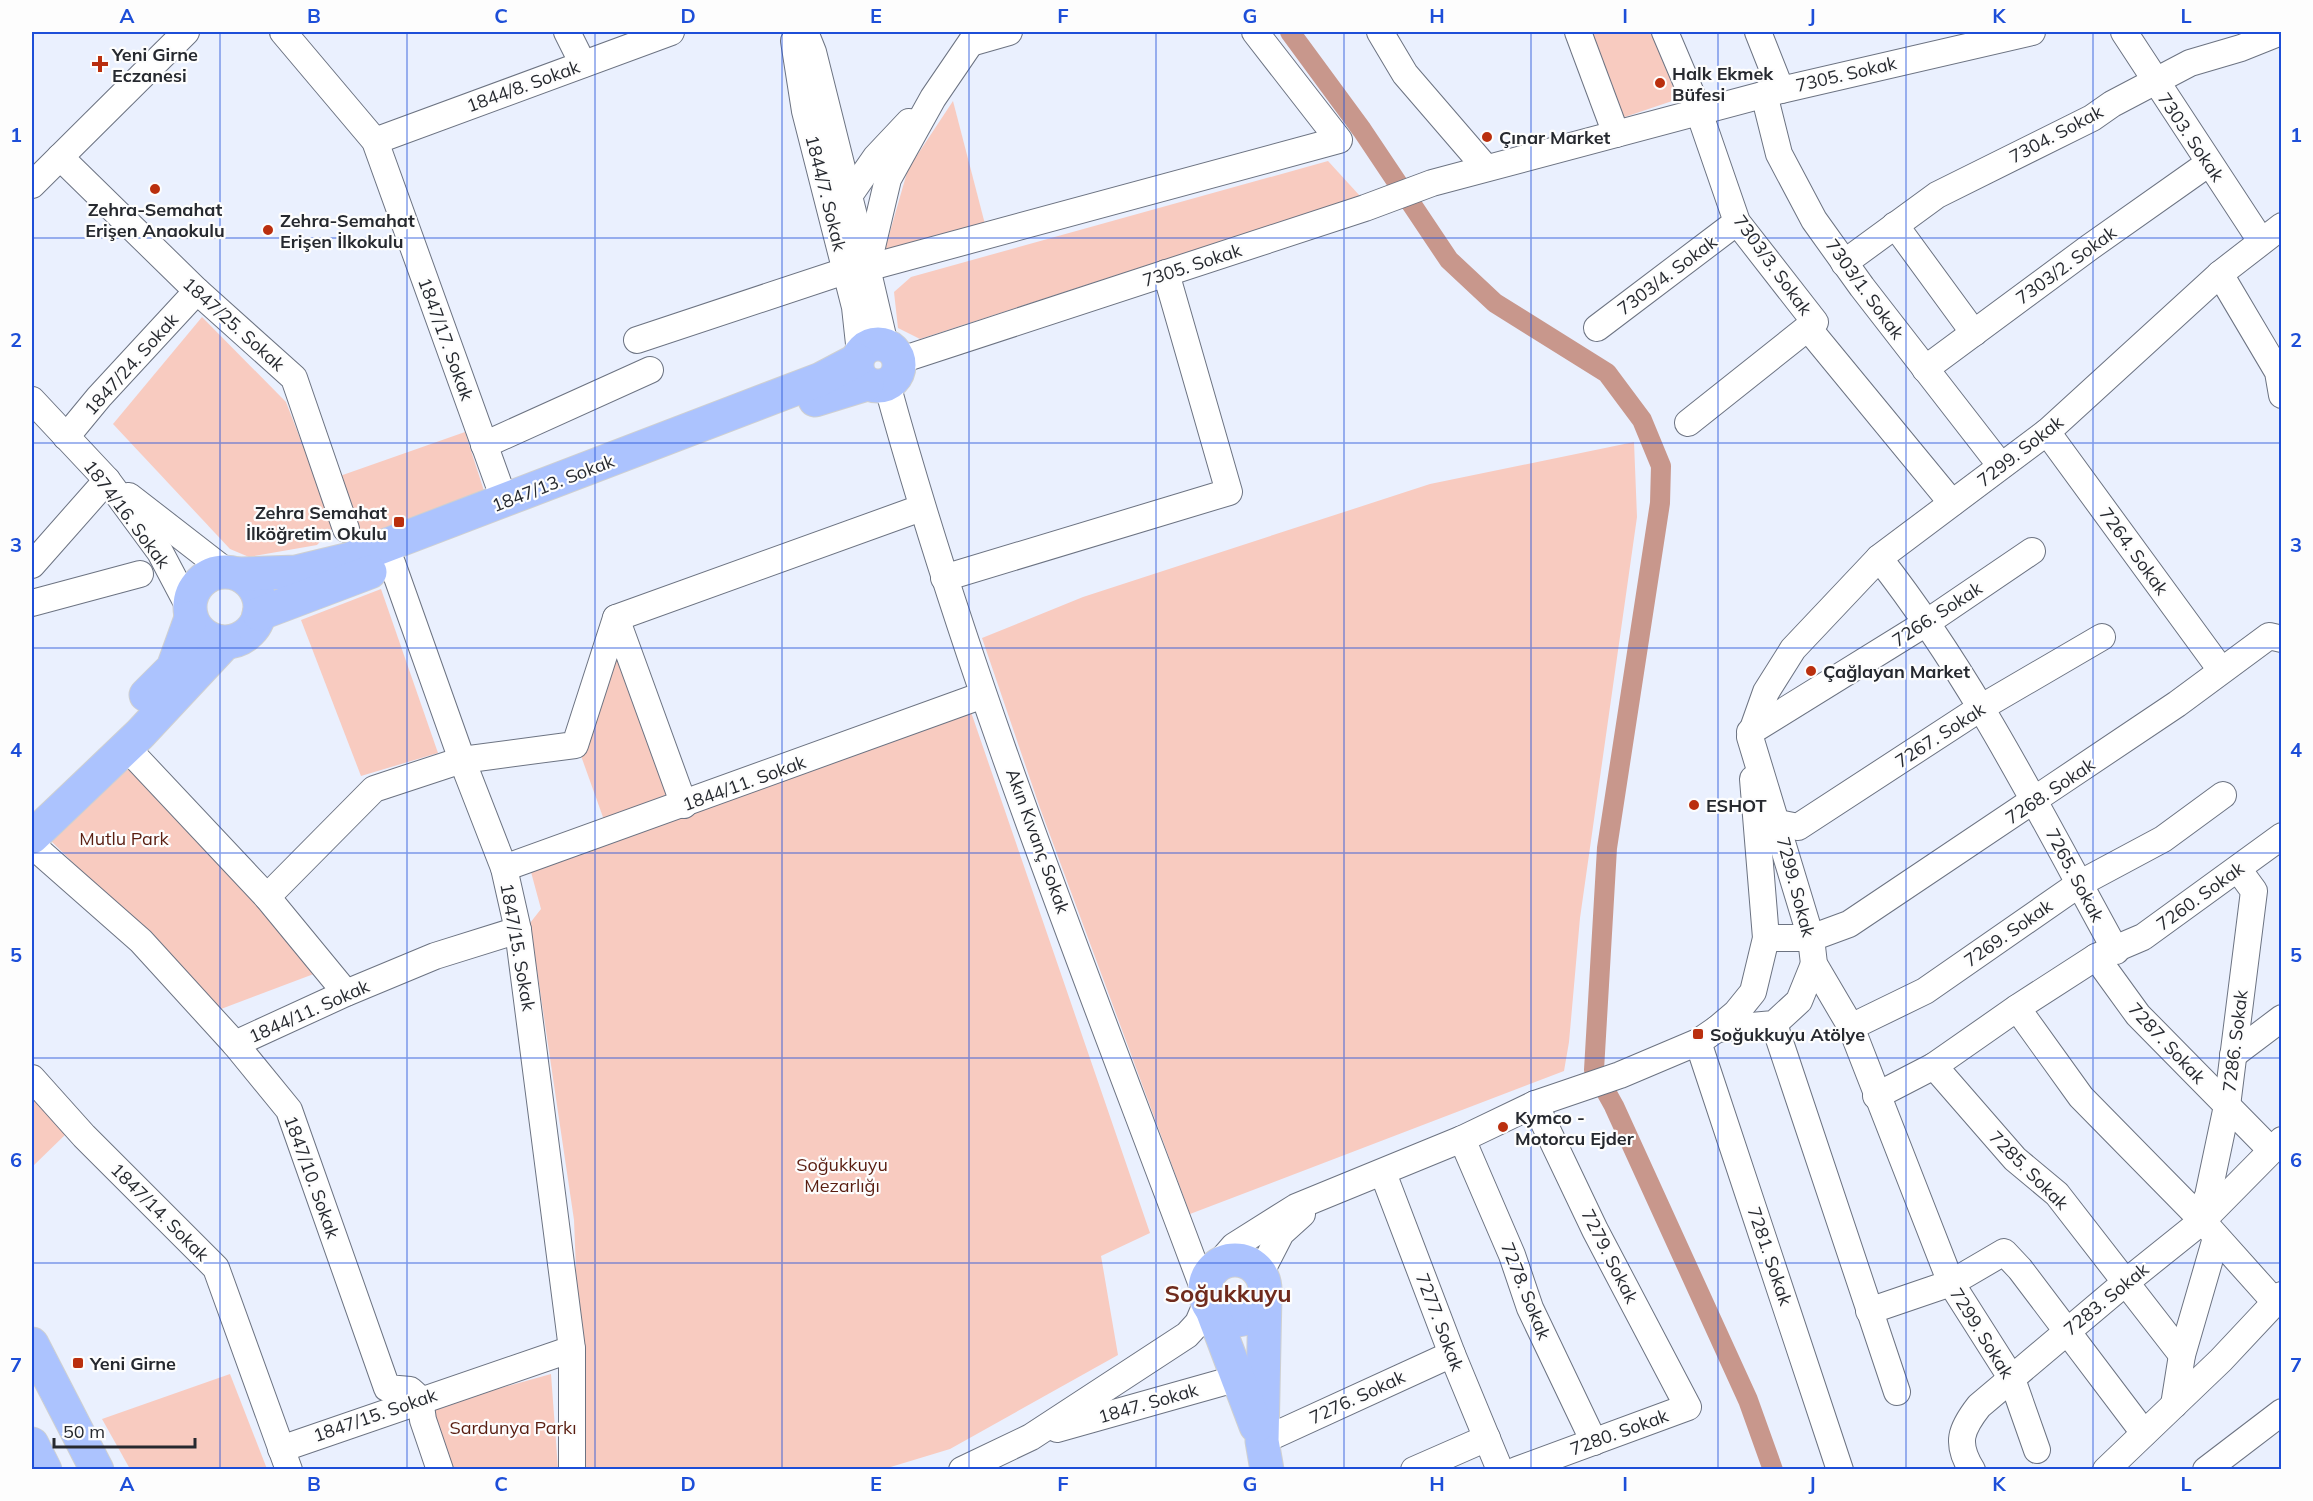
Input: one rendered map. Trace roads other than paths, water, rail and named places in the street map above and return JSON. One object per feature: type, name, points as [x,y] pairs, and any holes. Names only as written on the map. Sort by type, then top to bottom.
[{"type":"main road","name":"1847/13. Sokak","points":[[233,573],[296,572],[350,559],[821,380],[876,364]]},
{"type":"main road","name":"1847/13. Sokak","points":[[260,614],[831,394],[876,364]]},
{"type":"main road","points":[[32,811],[172,668],[190,613],[196,586],[215,573],[233,573],[256,591],[260,602],[260,614],[247,635],[237,641],[225,643],[204,636],[190,613]]},
{"type":"main road","points":[[32,837],[126,747],[225,643]]},
{"type":"main road","points":[[1234,1260],[1244,1262],[1263,1284],[1262,1304],[1247,1318],[1228,1320],[1210,1293],[1234,1260]]},
{"type":"main road","points":[[1263,1284],[1251,1373],[1264,1455]]},
{"type":"main road","points":[[1210,1293],[1251,1373]]},
{"type":"main road","points":[[32,1344],[97,1470]]},
{"type":"main road","points":[[32,1444],[45,1470]]},
{"type":"street","points":[[32,185],[186,32]]},
{"type":"street","name":"1847/17. Sokak","points":[[283,32],[375,141],[505,502]]},
{"type":"street","points":[[567,32],[583,64]]},
{"type":"street","name":"1844/8. Sokak","points":[[375,141],[671,32]]},
{"type":"street","name":"1844/7. Sokak","points":[[793,32],[805,111],[834,218],[856,270]]},
{"type":"street","points":[[805,32],[813,52],[849,195],[856,270]]},
{"type":"street","points":[[976,37],[1009,32]]},
{"type":"street","points":[[636,340],[856,270],[1339,140],[1255,32]]},
{"type":"street","points":[[1380,32],[1405,74],[1486,168]]},
{"type":"street","points":[[1578,32],[1616,134]]},
{"type":"street","name":"7303/3. Sokak","points":[[1665,32],[1699,112],[1737,222],[1815,322],[1688,423]]},
{"type":"street","name":"7303/1. Sokak","points":[[1758,32],[1772,92],[1779,154],[1814,220],[1844,263],[2001,466]]},
{"type":"street","name":"7305. Sokak","points":[[876,364],[1166,273],[1365,208],[1432,183],[1772,92],[2032,32]]},
{"type":"street","name":"7303. Sokak","points":[[2124,32],[2209,163],[2274,238]]},
{"type":"street","name":"7304. Sokak","points":[[1844,263],[1937,195],[2092,118],[2112,104],[2190,63],[2241,48],[2281,32]]},
{"type":"street","name":"Akın Kıvanç Sokak","points":[[976,37],[933,98],[888,179],[856,270],[876,364],[983,695],[1210,1293]]},
{"type":"street","points":[[834,218],[876,157],[933,98]]},
{"type":"street","name":"1847/25. Sokak","points":[[60,157],[197,291],[294,378],[346,529]]},
{"type":"street","name":"7303/2. Sokak","points":[[1925,369],[2209,163]]},
{"type":"street","name":"7303/4. Sokak","points":[[1597,328],[1737,222]]},
{"type":"street","points":[[1895,225],[1974,333]]},
{"type":"street","name":"7299. Sokak","points":[[2037,1450],[2012,1378],[1951,1283],[1876,1096],[1851,1027],[1814,964],[1811,938],[1750,735],[1766,692],[1793,649],[1879,558],[2047,432],[2220,274],[2274,238]]},
{"type":"street","points":[[944,578],[1229,492],[1166,273]]},
{"type":"street","points":[[2220,274],[2278,372],[2282,395]]},
{"type":"street","name":"1847/24. Sokak","points":[[66,437],[99,397],[197,291]]},
{"type":"street","name":"7303/3. Sokak","points":[[1808,328],[1952,503]]},
{"type":"street","points":[[484,445],[650,370]]},
{"type":"street","name":"1874/16. Sokak","points":[[32,400],[107,480],[160,552],[190,613]]},
{"type":"street","name":"7264. Sokak","points":[[2047,432],[2221,670]]},
{"type":"street","points":[[32,565],[107,480],[233,573]]},
{"type":"street","points":[[616,618],[921,508]]},
{"type":"street","name":"7266. Sokak","points":[[1750,735],[1926,623],[2032,551]]},
{"type":"street","name":"7265. Sokak","points":[[1879,558],[1982,707],[2079,884],[2106,954]]},
{"type":"street","name":"1847/15. Sokak","points":[[392,563],[462,760],[504,867],[518,930],[572,1349],[572,1470]]},
{"type":"street","points":[[32,603],[140,574]]},
{"type":"street","points":[[267,897],[374,789],[462,760],[575,745],[616,618]]},
{"type":"street","points":[[616,618],[684,805]]},
{"type":"street","name":"7268. Sokak","points":[[1766,939],[1811,938],[1849,924],[2178,704],[2269,636],[2282,639]]},
{"type":"street","name":"7267. Sokak","points":[[1778,823],[1798,827],[1982,707],[2102,637]]},
{"type":"street","name":"1844/11. Sokak","points":[[504,867],[684,805],[983,695]]},
{"type":"street","points":[[1708,1036],[1736,1013],[1753,992],[1766,939],[1750,735]]},
{"type":"street","points":[[126,747],[267,897],[346,993]]},
{"type":"street","name":"7269. Sokak","points":[[1851,1027],[1925,991],[2079,884],[2163,839],[2223,795]]},
{"type":"street","name":"7260. Sokak","points":[[1934,1066],[2017,1008],[2106,954],[2143,937],[2282,836]]},
{"type":"street","name":"1847/10. Sokak","points":[[32,845],[141,941],[235,1044],[290,1110],[387,1388],[410,1390],[420,1399]]},
{"type":"street","name":"7286. Sokak","points":[[2174,1405],[2208,1196],[2227,1106],[2254,891],[2238,869]]},
{"type":"street","name":"1844/11. Sokak","points":[[235,1044],[346,993],[435,956],[518,930]]},
{"type":"street","name":"7287. Sokak","points":[[2106,954],[2138,1015],[2227,1106],[2276,1145]]},
{"type":"street","points":[[1263,1284],[1281,1233],[1299,1215],[1343,1189],[1462,1139],[1535,1104],[1620,1075],[1708,1036],[1774,1024],[1799,1001],[1814,964]]},
{"type":"street","points":[[2017,1008],[2081,1097],[2278,1299],[2174,1405],[2106,1470]]},
{"type":"street","points":[[2233,1054],[2282,1018]]},
{"type":"street","points":[[1774,1024],[1897,1392]]},
{"type":"street","name":"7281. Sokak","points":[[1708,1036],[1840,1470]]},
{"type":"street","points":[[1876,1096],[1934,1066]]},
{"type":"street","name":"7285. Sokak","points":[[1934,1066],[2015,1159],[2057,1194],[2182,1355]]},
{"type":"street","name":"1847/14. Sokak","points":[[32,1078],[84,1136],[216,1268],[285,1459]]},
{"type":"street","name":"7279. Sokak","points":[[1535,1104],[1595,1230],[1688,1407]]},
{"type":"street","name":"7278. Sokak","points":[[1462,1139],[1512,1255],[1530,1308],[1594,1442]]},
{"type":"street","name":"7283. Sokak","points":[[1971,1470],[1962,1442],[1963,1426],[1978,1406],[2126,1282],[2205,1225],[2276,1145]]},
{"type":"street","name":"7277. Sokak","points":[[1383,1173],[1452,1354],[1500,1470]]},
{"type":"street","name":"1847. Sokak","points":[[962,1470],[1031,1437],[1187,1335],[1198,1323],[1210,1293],[1234,1246],[1296,1207],[1343,1189]]},
{"type":"street","points":[[1869,1311],[1951,1283],[2004,1252],[2144,1433]]},
{"type":"street","name":"1847/15. Sokak","points":[[285,1459],[420,1399],[572,1349]]},
{"type":"street","name":"7276. Sokak","points":[[1264,1455],[1452,1354]]},
{"type":"street","name":"1847. Sokak","points":[[1031,1437],[1251,1373]]},
{"type":"street","points":[[420,1399],[423,1420],[440,1470]]},
{"type":"street","name":"7280. Sokak","points":[[1517,1470],[1688,1407]]},
{"type":"street","points":[[2206,1470],[2279,1419]]},
{"type":"street","points":[[1414,1470],[1487,1438]]},
{"type":"waterway","points":[[1290,32],[1362,130],[1449,260],[1495,303],[1607,373],[1642,420],[1661,466],[1660,503],[1607,848],[1594,1070],[1614,1106],[1748,1400],[1773,1470]]},
{"type":"place","name":"Yeni Girne Eczanesi","points":[[100,64]]},
{"type":"place","name":"Halk Ekmek Büfesi","points":[[1660,83]]},
{"type":"place","name":"Çınar Market","points":[[1487,137]]},
{"type":"place","name":"Zehra-Semahat Erişen Anaokulu","points":[[155,189]]},
{"type":"place","name":"Zehra-Semahat Erişen İlkokulu","points":[[268,230]]},
{"type":"place","name":"Zehra Semahat İlköğretim Okulu","points":[[399,522]]},
{"type":"place","name":"Çağlayan Market","points":[[1811,671]]},
{"type":"place","name":"ESHOT","points":[[1694,805]]},
{"type":"place","name":"Soğukkuyu Atölye","points":[[1698,1034]]},
{"type":"place","name":"Kymco - Motorcu Ejder","points":[[1503,1127]]},
{"type":"place","name":"Yeni Girne","points":[[78,1363]]},
{"type":"district","name":"Soğukkuyu","points":[[1228,1293]]},
{"type":"park label","name":"Mutlu Park","points":[[124,838]]},
{"type":"park label","name":"Soğukkuyu Mezarlığı","points":[[842,1174]]},
{"type":"park label","name":"Sardunya Parkı","points":[[513,1427]]}]
